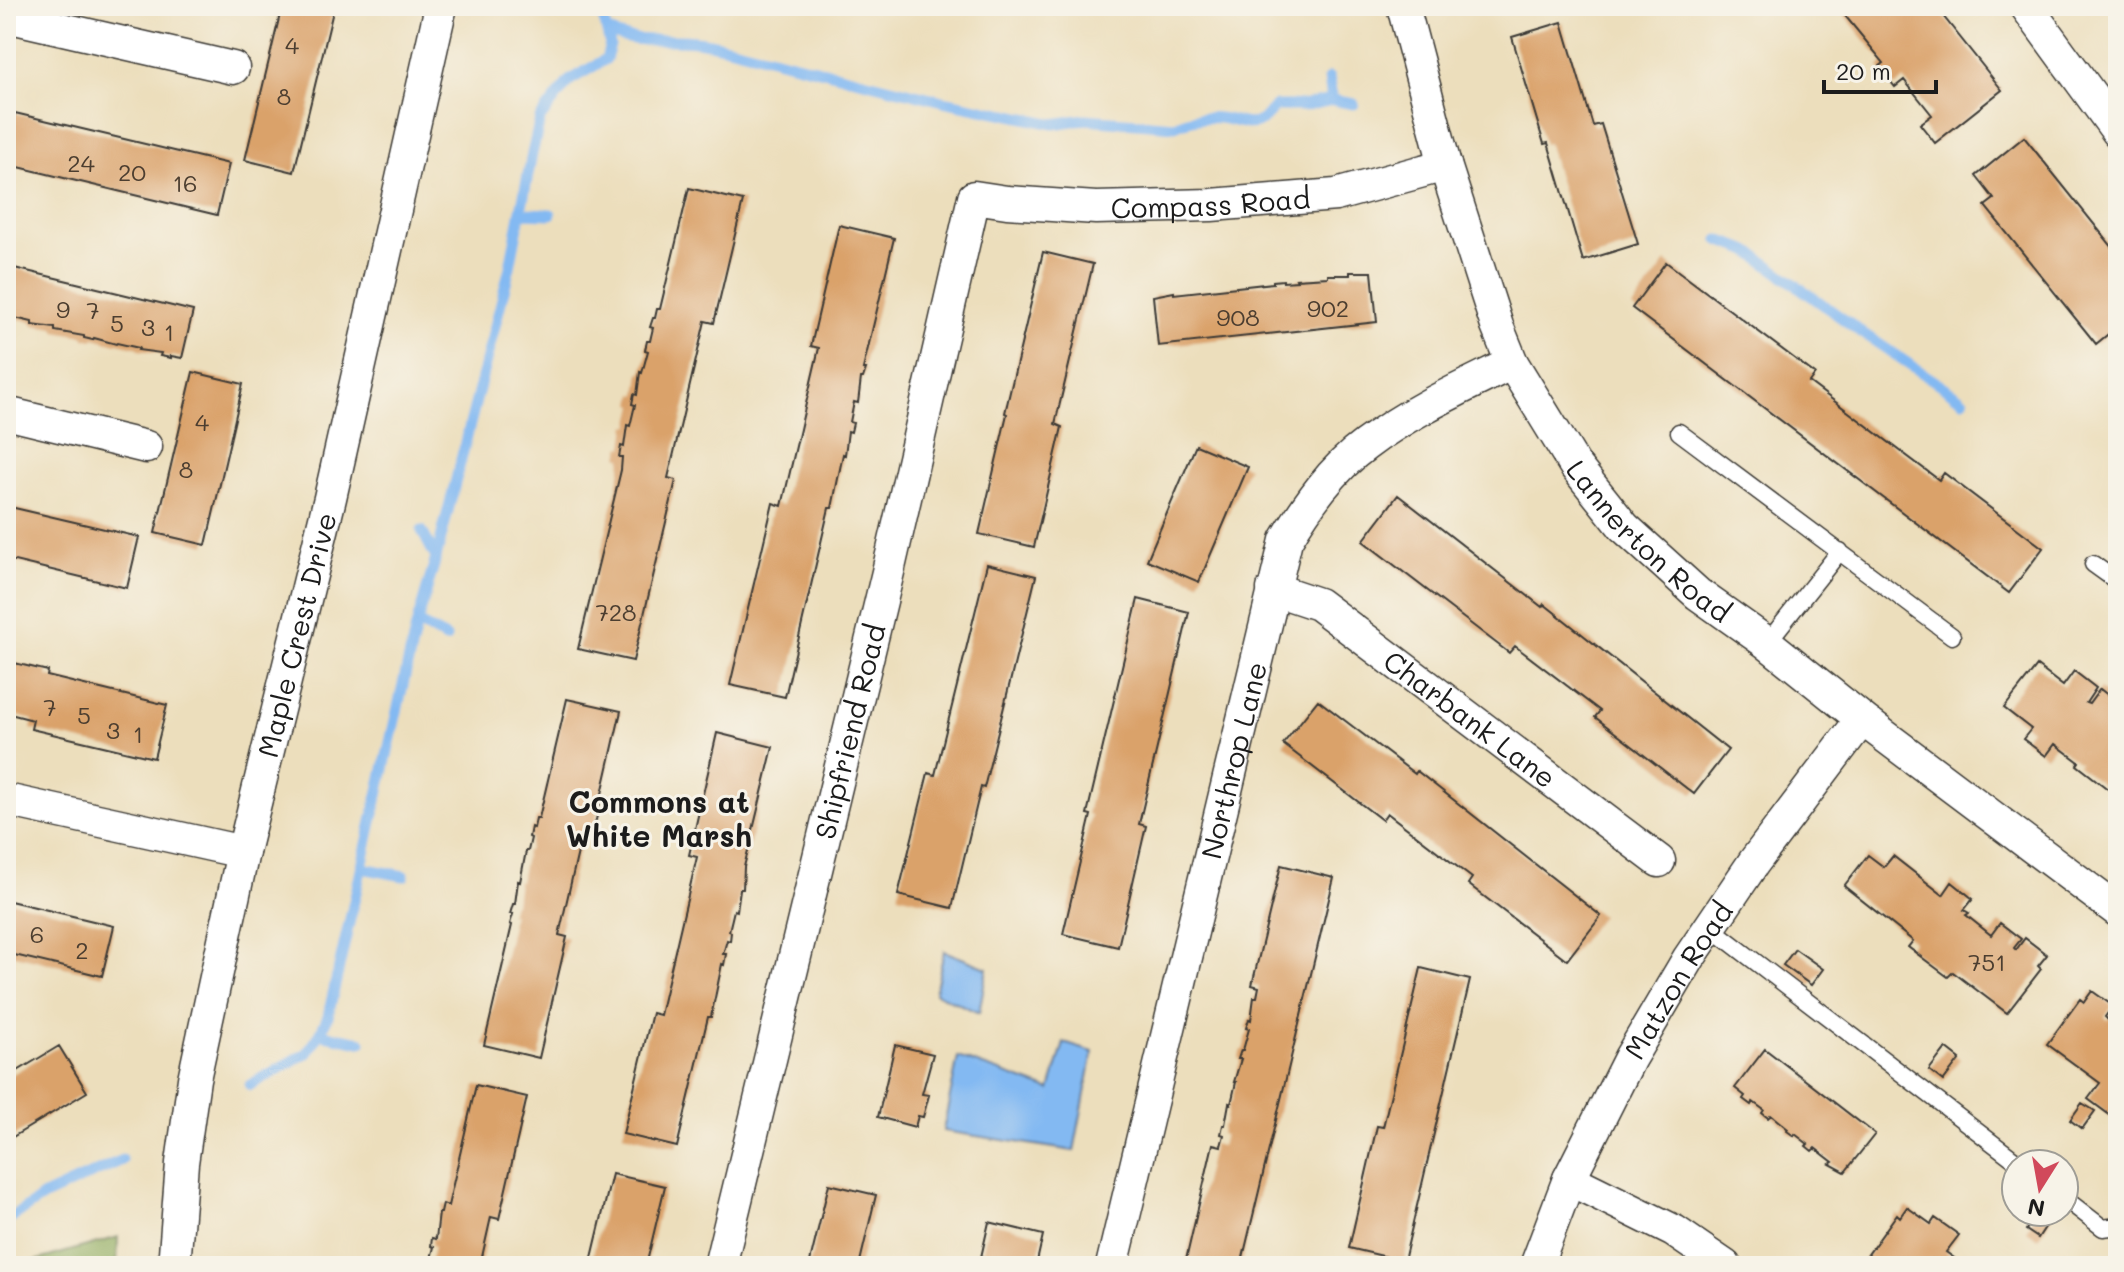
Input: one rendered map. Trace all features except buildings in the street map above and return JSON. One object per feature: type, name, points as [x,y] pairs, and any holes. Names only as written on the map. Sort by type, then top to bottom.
[{"type":"street","name":"Maple Crest Drive","points":[[174,1266],[182,1163],[194,1079],[243,852],[334,483],[441,6]]},
{"type":"street","name":"Lannerton Road","points":[[1403,6],[1445,165],[1497,326],[1512,363],[1576,467],[1624,527],[1698,594],[1767,643],[1862,719],[2118,911]]},
{"type":"street","points":[[2026,6],[2118,132]]},
{"type":"street","points":[[6,16],[233,68]]},
{"type":"street","name":"Compass Road","points":[[974,197],[1083,207],[1211,205],[1336,195],[1445,165]]},
{"type":"street","name":"Shipfriend Road","points":[[720,1266],[888,572],[974,197]]},
{"type":"street","name":"Northrop Lane","points":[[1112,1266],[1286,540],[1324,485],[1363,446],[1419,410],[1512,363]]},
{"type":"street","points":[[6,413],[146,447]]},
{"type":"street","name":"Charbank Lane","points":[[1273,589],[1318,604],[1659,861]]},
{"type":"street","name":"Matzon Road","points":[[1536,1266],[1569,1179],[1630,1058],[1689,958],[1754,862],[1862,719]]},
{"type":"street","points":[[6,800],[243,852]]},
{"type":"street","points":[[1569,1179],[1674,1231],[1725,1266]]},
{"type":"lane","points":[[1679,432],[1952,636]]},
{"type":"lane","points":[[1767,643],[1840,551]]},
{"type":"lane","points":[[2093,564],[2118,582]]},
{"type":"lane","points":[[1710,927],[2000,1149]]},
{"type":"lane","points":[[2080,1210],[2103,1228],[2118,1226]]},
{"type":"green space","points":[[118,1237],[117,1266],[17,1266]]},
{"type":"water","points":[[944,951],[987,968],[979,1013],[935,993]]},
{"type":"water","points":[[1064,1043],[1093,1052],[1074,1151],[943,1131],[958,1057],[1050,1090]]},
{"type":"waterway","points":[[250,1085],[307,1053],[328,1016],[417,623],[510,267],[540,119],[569,81],[606,59],[610,45],[602,12]]},
{"type":"waterway","points":[[607,31],[640,40],[700,41],[943,101],[1054,124],[1085,119],[1175,126],[1196,119],[1214,118],[1252,124],[1262,120],[1276,106],[1303,106],[1332,100],[1354,104]]},
{"type":"waterway","points":[[1329,78],[1332,100]]},
{"type":"waterway","points":[[522,213],[551,214]]},
{"type":"waterway","points":[[1719,240],[1749,251],[1861,332],[1963,400]]},
{"type":"waterway","points":[[422,531],[436,558]]},
{"type":"waterway","points":[[417,623],[446,638]]},
{"type":"waterway","points":[[362,868],[404,876]]},
{"type":"waterway","points":[[320,1034],[361,1042]]},
{"type":"waterway","points":[[6,1221],[44,1196],[122,1160]]},
{"type":"district","name":"Commons at White Marsh","points":[[659,818]]}]
